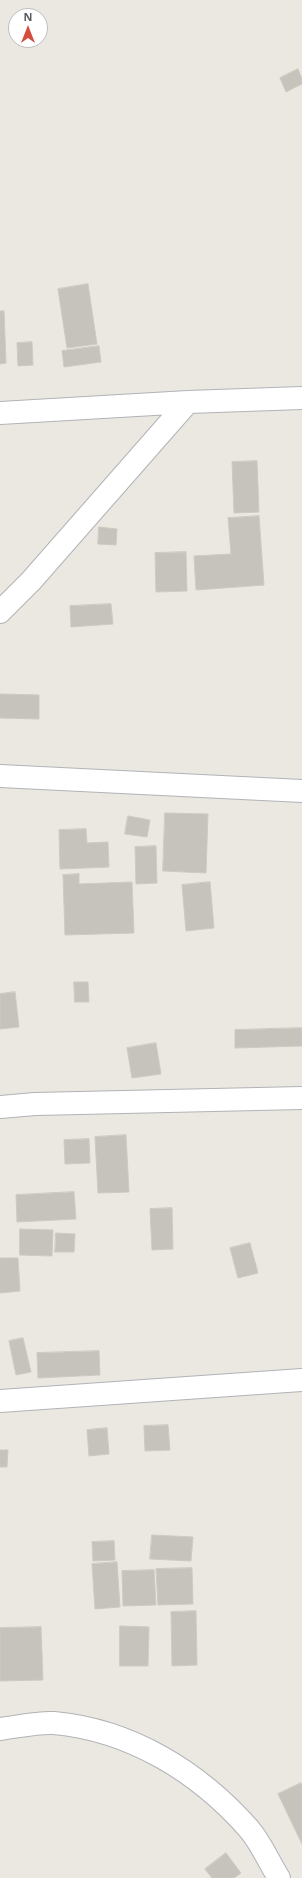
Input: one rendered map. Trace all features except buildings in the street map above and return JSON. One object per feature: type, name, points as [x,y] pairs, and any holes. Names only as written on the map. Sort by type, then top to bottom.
[{"type":"street","points":[[0,413],[188,402],[302,398]]},
{"type":"street","points":[[0,612],[31,581],[188,402]]},
{"type":"street","points":[[0,776],[302,791]]},
{"type":"street","points":[[0,1107],[35,1104],[302,1098]]},
{"type":"street","points":[[0,1401],[302,1380]]},
{"type":"street","points":[[0,1729],[53,1723],[60,1724],[102,1732],[161,1755],[212,1791],[250,1830],[279,1878]]}]
